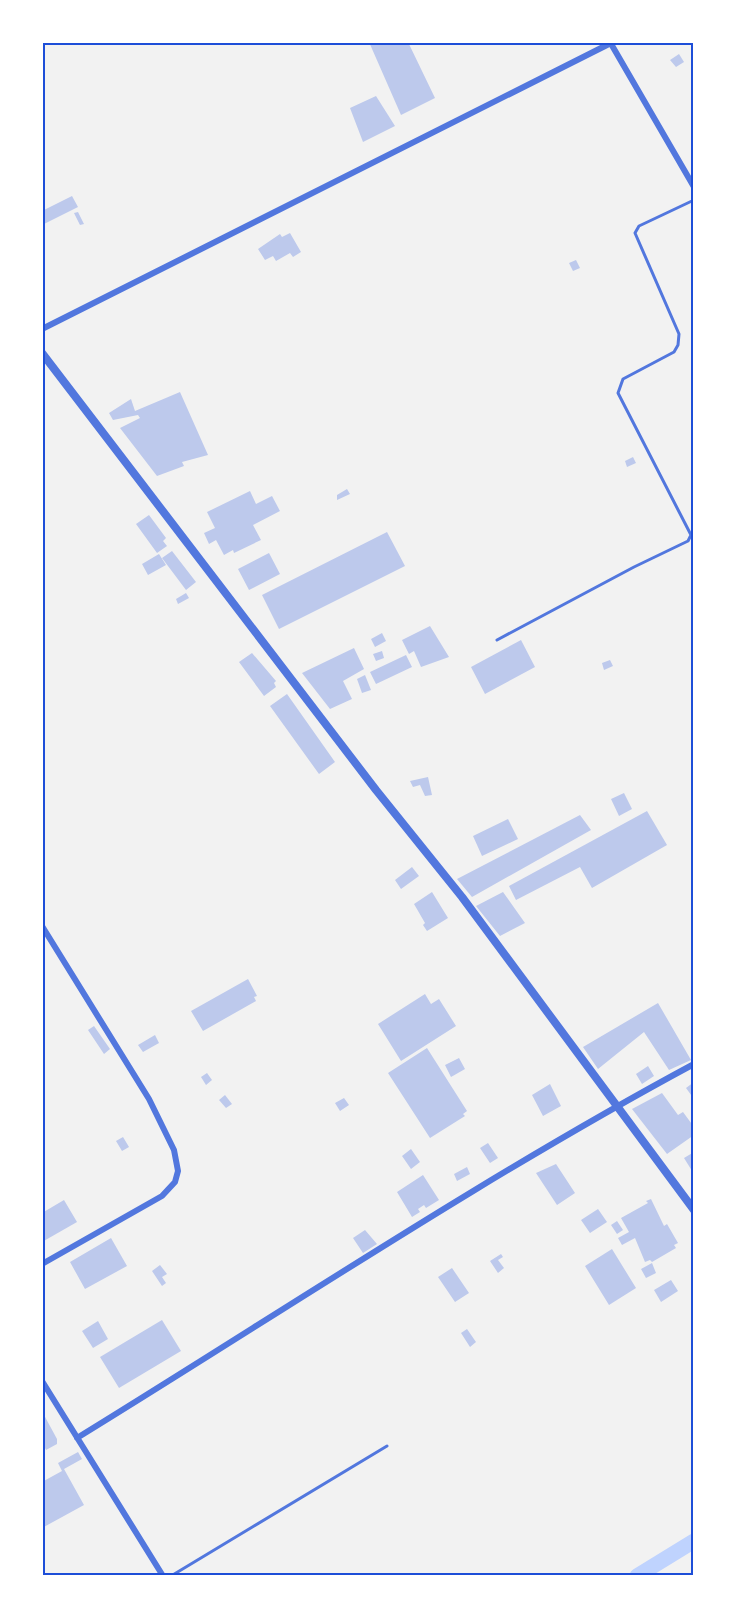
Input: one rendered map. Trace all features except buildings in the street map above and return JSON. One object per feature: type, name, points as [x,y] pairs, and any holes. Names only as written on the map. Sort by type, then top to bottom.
[{"type":"street","points":[[42,329],[610,43],[694,187]]},
{"type":"street","points":[[42,353],[376,790],[462,897],[694,1210]]},
{"type":"street","points":[[42,926],[150,1099],[174,1150],[178,1171],[175,1182],[162,1196],[42,1263]]},
{"type":"street","points":[[77,1438],[227,1346],[422,1221],[615,1106],[694,1064]]},
{"type":"street","points":[[42,1381],[162,1576]]},
{"type":"lane","points":[[497,640],[634,567],[681,546],[693,534],[618,393],[623,379],[674,352],[680,334],[635,233],[639,226],[694,200]]},
{"type":"lane","points":[[171,1576],[387,1446]]},
{"type":"waterway","points":[[637,1576],[694,1541]]}]
